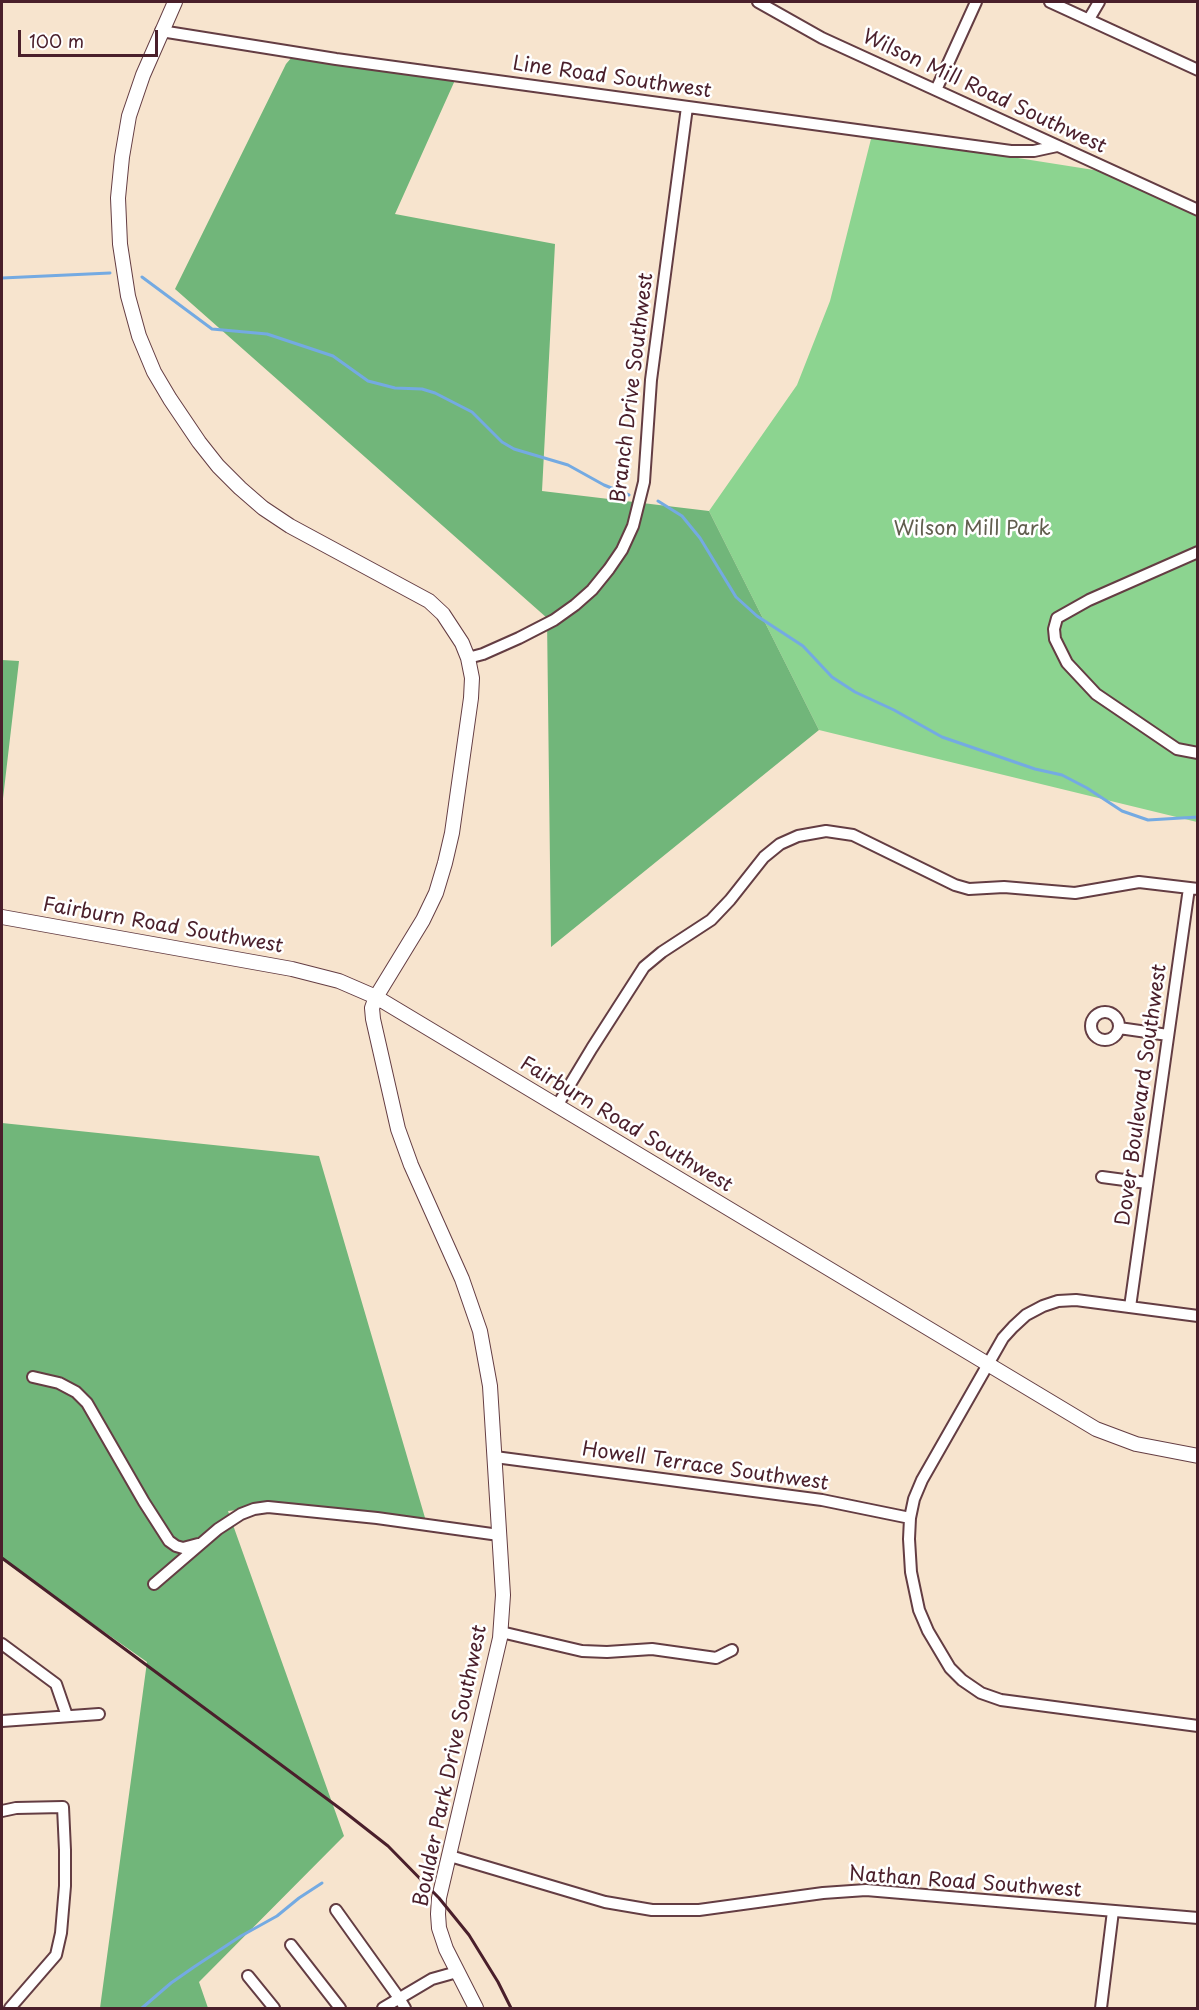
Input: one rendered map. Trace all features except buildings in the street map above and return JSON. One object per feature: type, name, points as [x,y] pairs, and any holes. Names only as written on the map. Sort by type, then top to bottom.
[{"type":"street","name":"Boulder Park Drive Southwest","points":[[175,2],[143,75],[129,116],[118,198],[120,244],[129,296],[139,336],[154,372],[199,442],[218,466],[263,508],[290,526],[429,602],[453,627],[468,658],[472,678],[452,832],[436,893],[423,920],[376,997],[372,1008],[398,1129],[411,1165],[462,1279],[480,1331],[490,1386],[503,1595],[501,1632],[439,1898],[438,1914],[439,1928],[446,1949],[476,2008]]},
{"type":"street","name":"Wilson Mill Road Southwest","points":[[758,2],[822,38],[1197,210]]},
{"type":"street","points":[[936,90],[976,2]]},
{"type":"street","points":[[1050,2],[1197,70]]},
{"type":"street","points":[[1089,20],[1099,2]]},
{"type":"street","name":"Line Road Southwest","points":[[161,31],[336,58],[1011,151],[1034,151],[1057,146]]},
{"type":"street","name":"Branch Drive Southwest","points":[[468,658],[519,638],[554,620],[575,605],[609,569],[622,550],[633,526],[644,482],[651,380],[687,107]]},
{"type":"street","points":[[1197,552],[1089,600],[1057,618],[1054,629],[1055,639],[1067,663],[1096,694],[1177,748],[1197,753]]},
{"type":"street","points":[[557,1106],[644,967],[662,952],[711,920],[764,857],[780,844],[798,836],[826,831],[853,835],[955,885],[969,889],[1004,887],[1075,893],[1139,882],[1193,888]]},
{"type":"street","name":"Dover Boulevard Southwest","points":[[1130,1307],[1168,1035],[1193,888]]},
{"type":"street","name":"Fairburn Road Southwest","points":[[2,918],[292,969],[339,981],[376,997],[1096,1429],[1136,1444],[1197,1456]]},
{"type":"street","points":[[1119,1028],[1168,1035]]},
{"type":"street","points":[[1102,1177],[1147,1183]]},
{"type":"street","points":[[1197,1316],[1076,1300],[1058,1301],[1026,1315],[1012,1327],[988,1364],[922,1480],[914,1499],[909,1539],[911,1572],[919,1610],[950,1668],[962,1680],[981,1693],[1001,1700],[1197,1726]]},
{"type":"street","points":[[33,1377],[59,1383],[76,1392],[87,1403],[169,1541],[183,1548],[201,1543]]},
{"type":"street","name":"Howell Terrace Southwest","points":[[495,1457],[822,1500],[910,1518]]},
{"type":"street","points":[[154,1584],[218,1529],[241,1514],[268,1507],[377,1518],[499,1535]]},
{"type":"street","points":[[501,1632],[582,1651],[652,1649],[716,1658],[732,1650]]},
{"type":"street","points":[[2,1644],[56,1684],[67,1716]]},
{"type":"street","points":[[2,1721],[99,1714]]},
{"type":"street","points":[[2,1811],[16,1808],[63,1807],[65,1850],[66,1886],[56,1955],[10,2008]]},
{"type":"street","name":"Nathan Road Southwest","points":[[450,1856],[605,1902],[652,1910],[699,1910],[823,1893],[866,1890],[1197,1918]]},
{"type":"street","points":[[336,1910],[405,2008]]},
{"type":"street","points":[[1101,2008],[1113,1911]]},
{"type":"street","points":[[291,1945],[340,2008]]},
{"type":"street","points":[[383,2008],[432,1979],[457,1971]]},
{"type":"street","points":[[248,1977],[273,2008]]},
{"type":"green space","points":[[298,50],[460,69],[395,214],[555,244],[542,491],[709,511],[819,730],[551,947],[547,618],[175,289],[286,64]]},
{"type":"green space","name":"Wilson Mill Park","points":[[872,135],[1113,173],[1197,213],[1197,822],[819,730],[709,511],[797,385],[830,301]]},
{"type":"green space","points":[[2,660],[19,661],[2,807]]},
{"type":"green space","points":[[2,1123],[319,1156],[428,1528],[256,1508],[228,1511],[344,1836],[199,1982],[208,2008],[100,2008],[147,1662],[2,1560]]},
{"type":"waterway","points":[[2,278],[110,273]]},
{"type":"waterway","points":[[142,277],[212,329],[267,334],[333,356],[368,381],[395,388],[422,389],[435,393],[472,412],[502,442],[514,449],[568,465],[604,485],[629,495]]},
{"type":"waterway","points":[[658,501],[682,516],[700,538],[736,597],[757,616],[803,646],[832,677],[855,692],[894,710],[942,737],[1035,769],[1062,775],[1122,811],[1148,820],[1198,817]]},
{"type":"waterway","points":[[142,2008],[194,1967],[241,1936],[277,1916],[322,1883]]},
{"type":"railway","points":[[2,1558],[388,1846],[439,1898],[469,1935],[511,2008]]}]
